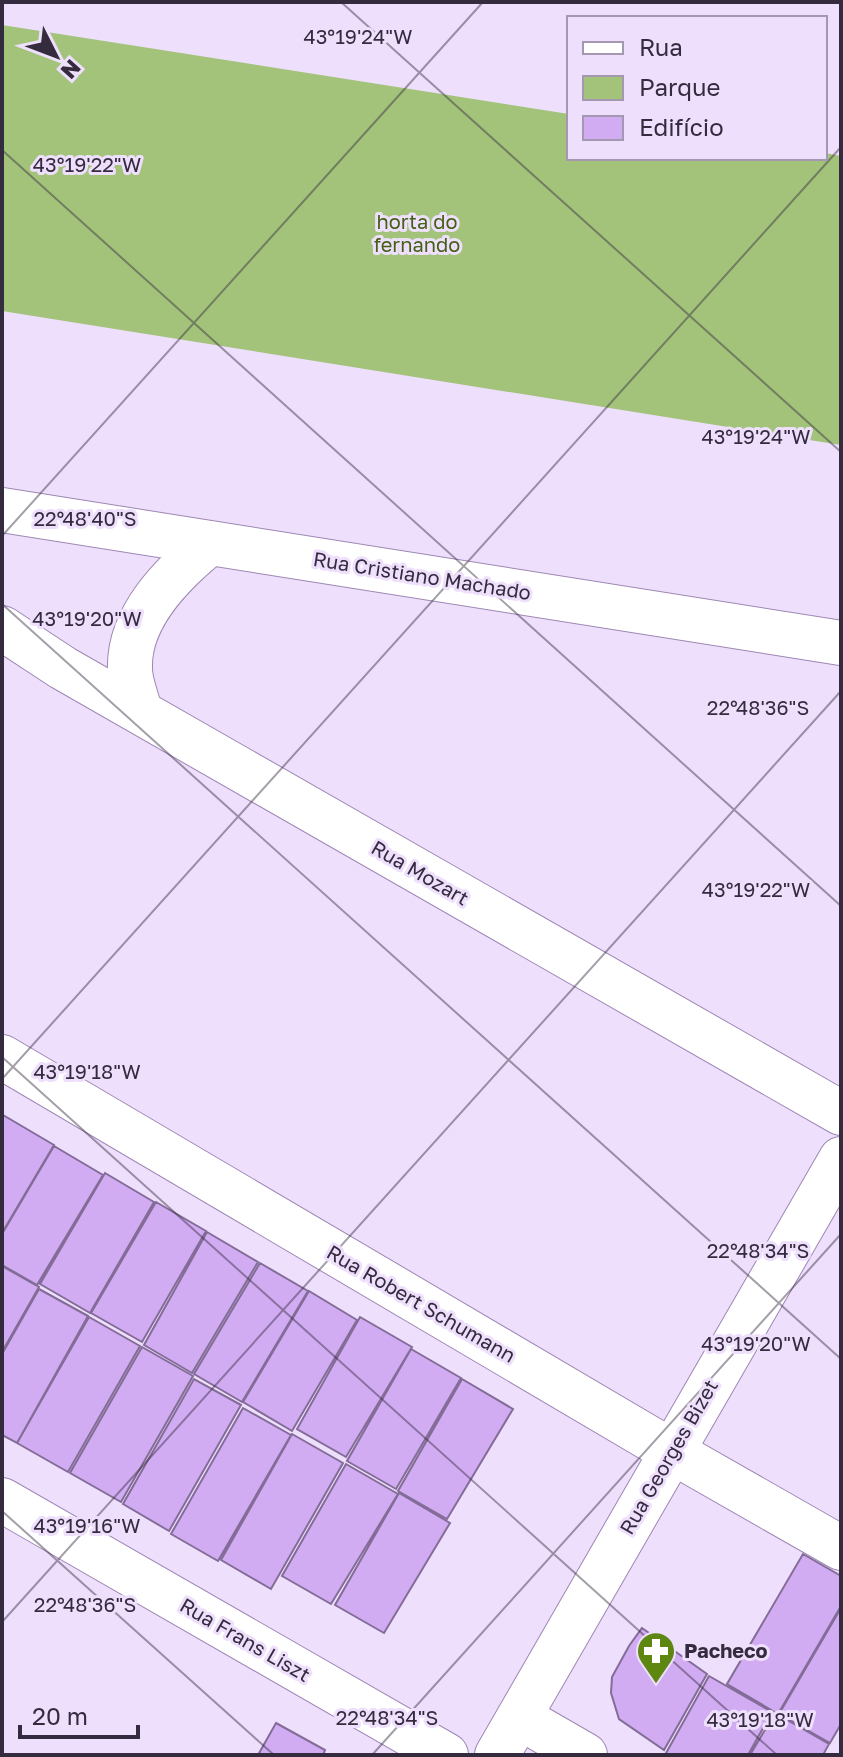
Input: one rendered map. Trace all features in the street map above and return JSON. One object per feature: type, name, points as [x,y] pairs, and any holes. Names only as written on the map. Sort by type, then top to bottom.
[{"type":"street","name":"Rua Cristiano Machado","points":[[2,510],[841,643]]},
{"type":"street","points":[[140,712],[130,669],[137,632],[154,599],[171,578],[210,543]]},
{"type":"street","name":"Rua Mozart","points":[[2,628],[63,668],[841,1113]]},
{"type":"street","name":"Rua Robert Schumann","points":[[2,1057],[841,1548]]},
{"type":"street","name":"Rua Georges Bizet","points":[[497,1755],[841,1159]]},
{"type":"street","name":"Rua Frans Liszt","points":[[2,1500],[446,1755]]},
{"type":"street","points":[[519,1717],[585,1755]]},
{"type":"green space","name":"horta do fernando","points":[[2,25],[567,114],[567,160],[827,160],[827,153],[841,156],[841,445],[2,311]]},
{"type":"building","points":[[2,1116],[54,1145],[2,1233]]},
{"type":"building","points":[[54,1146],[103,1175],[37,1285],[2,1265],[2,1234]]},
{"type":"building","points":[[105,1173],[154,1202],[90,1313],[40,1284]]},
{"type":"building","points":[[156,1202],[206,1231],[142,1342],[91,1313]]},
{"type":"building","points":[[207,1232],[258,1262],[192,1373],[144,1345]]},
{"type":"building","points":[[260,1263],[308,1291],[242,1402],[194,1374]]},
{"type":"building","points":[[2,1266],[39,1287],[2,1352]]},
{"type":"building","points":[[39,1289],[88,1316],[17,1443],[2,1435],[2,1354]]},
{"type":"building","points":[[309,1291],[357,1320],[292,1431],[243,1402]]},
{"type":"building","points":[[89,1317],[140,1346],[68,1472],[17,1443]]},
{"type":"building","points":[[360,1317],[412,1347],[346,1457],[297,1429]]},
{"type":"building","points":[[142,1347],[193,1376],[121,1502],[70,1473]]},
{"type":"building","points":[[411,1349],[461,1378],[396,1489],[347,1461]]},
{"type":"building","points":[[194,1379],[241,1405],[169,1531],[123,1504]]},
{"type":"building","points":[[462,1379],[513,1409],[447,1519],[398,1491]]},
{"type":"building","points":[[243,1408],[291,1435],[218,1561],[171,1534]]},
{"type":"building","points":[[292,1434],[343,1463],[271,1589],[221,1560]]},
{"type":"building","points":[[346,1464],[398,1494],[331,1604],[282,1576]]},
{"type":"building","points":[[399,1493],[450,1523],[384,1633],[335,1605]]},
{"type":"building","points":[[803,1554],[841,1576],[841,1606],[778,1714],[727,1684]]},
{"type":"building","points":[[841,1608],[841,1724],[830,1743],[779,1714]]},
{"type":"building","name":"Pacheco","points":[[642,1628],[707,1674],[664,1750],[619,1719],[611,1693],[612,1677]]},
{"type":"building","points":[[709,1676],[772,1712],[748,1755],[665,1755]]},
{"type":"building","points":[[775,1713],[829,1744],[823,1755],[750,1755]]},
{"type":"building","points":[[276,1723],[325,1750],[323,1755],[258,1755]]},
{"type":"place","name":"Pacheco","points":[[656,1685]]}]
